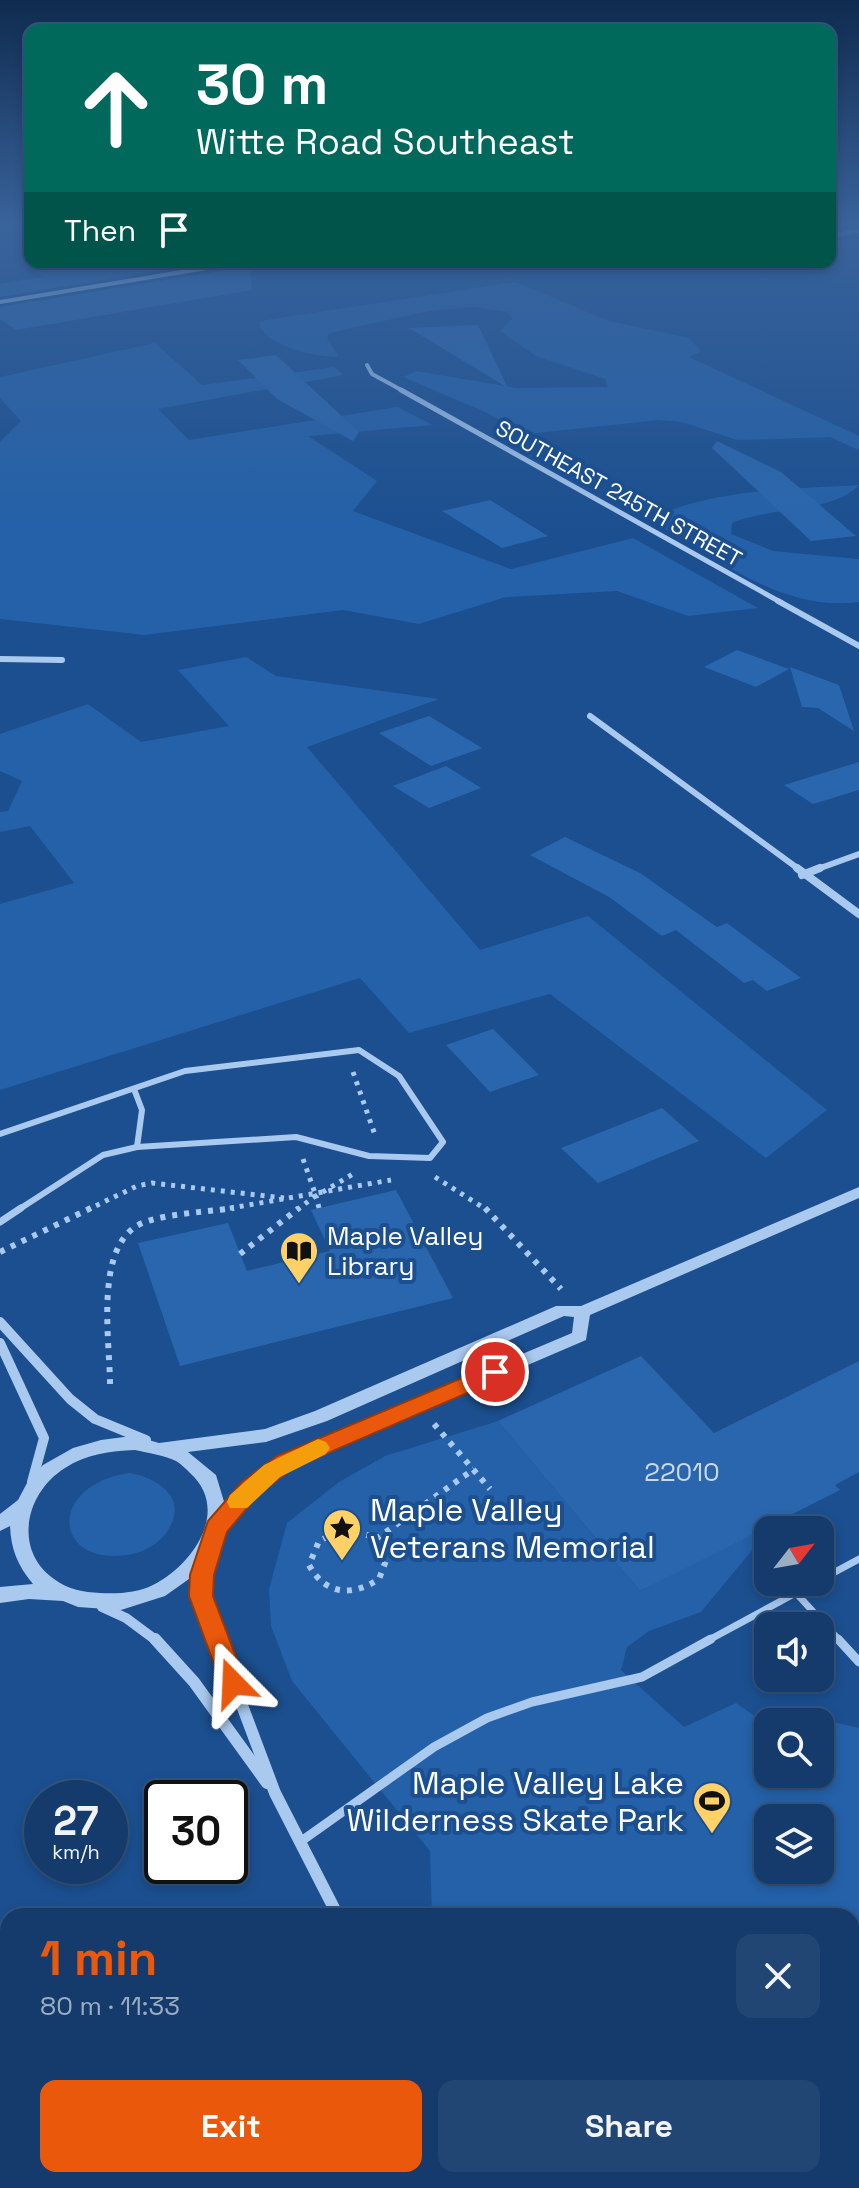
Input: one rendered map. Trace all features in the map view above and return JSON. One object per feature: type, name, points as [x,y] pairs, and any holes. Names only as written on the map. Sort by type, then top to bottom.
[{"type":"street","name":"SOUTHEAST 245TH STREET","points":[[367,365],[372,374],[859,646]]},
{"type":"street","points":[[0,659],[62,660]]},
{"type":"street","points":[[590,716],[859,914]]},
{"type":"street","points":[[802,875],[859,854]]},
{"type":"street","points":[[0,1524],[23,1504],[50,1470],[90,1449],[112,1444],[161,1447],[266,1435],[321,1416],[562,1310],[582,1312],[859,1192]]},
{"type":"street","points":[[0,1595],[29,1591],[114,1602],[147,1595],[178,1580],[201,1559],[215,1531],[250,1488],[285,1462],[580,1336],[582,1312]]},
{"type":"street","points":[[0,1322],[70,1399],[95,1419],[195,1464],[208,1479],[216,1496],[215,1531],[202,1575],[201,1596],[275,1793],[334,1908]]},
{"type":"street","points":[[0,1343],[44,1438],[41,1458],[16,1527],[18,1551],[31,1573],[52,1590],[123,1613],[168,1650],[275,1793]]},
{"type":"lane","points":[[0,1134],[185,1071],[359,1050],[379,1057],[398,1072],[443,1142],[430,1158],[409,1159],[369,1156],[296,1137],[137,1147],[103,1155],[0,1222]]},
{"type":"lane","points":[[134,1089],[142,1098],[143,1112],[137,1147]]},
{"type":"lane","points":[[834,1572],[859,1559]]},
{"type":"lane","points":[[299,1843],[434,1747],[487,1718],[532,1702],[642,1677],[790,1596]]},
{"type":"lane","points":[[799,1596],[859,1662]]},
{"type":"path","points":[[296,1137],[316,1196]]},
{"type":"path","points":[[424,1173],[456,1185],[481,1204],[582,1312]]},
{"type":"path","points":[[110,1384],[109,1263],[121,1240],[145,1221],[316,1196],[393,1179]]},
{"type":"path","points":[[0,1252],[137,1186],[152,1183],[293,1199]]},
{"type":"path","points":[[240,1254],[316,1196]]},
{"type":"path","points":[[409,1409],[438,1426],[490,1489]]},
{"type":"path","points":[[376,1539],[474,1469]]},
{"type":"path","points":[[343,1529],[356,1530],[376,1539],[384,1547],[386,1569],[369,1586],[343,1592],[330,1589],[313,1575],[310,1555],[322,1538],[343,1529]]},
{"type":"shaded area","points":[[356,327],[329,333],[327,339],[339,357],[296,350],[276,341],[260,328]]},
{"type":"shaded area","points":[[504,327],[638,327],[689,338],[701,351],[689,357],[859,436],[859,450],[830,437],[737,440],[682,422],[659,420],[527,434],[485,412],[403,377],[416,371],[517,388],[608,387],[605,379],[536,356],[500,331]]},
{"type":"shaded area","points":[[155,343],[202,385],[334,367],[344,375],[158,409],[189,440],[397,407],[433,425],[308,436],[377,481],[353,511],[511,569],[633,538],[758,608],[688,616],[617,591],[506,597],[419,624],[343,610],[144,635],[0,619],[0,442],[21,421],[0,398],[0,377]]},
{"type":"shaded area","points":[[859,485],[848,494],[817,505],[732,523],[731,534],[773,551],[859,559],[859,602],[830,603],[802,599],[775,590],[723,564],[649,520],[672,510],[723,496]]},
{"type":"shaded area","points":[[246,657],[276,676],[439,699],[307,747],[480,950],[588,916],[827,1110],[766,1158],[550,994],[409,1033],[360,978],[0,1090],[0,904],[74,883],[30,826],[0,832],[0,812],[8,811],[22,781],[0,771],[0,734],[88,704],[141,742],[229,726],[178,670]]},
{"type":"shaded area","points":[[498,1421],[640,1591],[754,1532],[754,1548],[701,1612],[649,1631],[627,1647],[621,1670],[684,1727],[736,1703],[754,1715],[754,1788],[834,1788],[834,1722],[859,1728],[859,1908],[432,1908],[430,1851],[292,1681],[271,1626],[269,1589],[287,1523],[339,1482],[385,1456]]},
{"type":"shaded area","points":[[129,1473],[150,1479],[167,1491],[175,1508],[168,1530],[155,1544],[133,1554],[102,1555],[85,1549],[73,1537],[70,1523],[73,1507],[84,1492],[102,1480]]},
{"type":"building","points":[[479,327],[508,388],[409,328]]},
{"type":"building","points":[[276,355],[359,432],[353,441],[277,399],[238,360]]},
{"type":"building","points":[[717,441],[781,472],[856,536],[811,541],[712,448]]},
{"type":"building","points":[[490,500],[548,536],[502,548],[442,511]]},
{"type":"building","points":[[737,650],[789,669],[756,687],[704,667]]},
{"type":"building","points":[[790,667],[839,685],[854,731],[818,708],[802,707]]},
{"type":"building","points":[[429,716],[482,748],[431,766],[379,733]]},
{"type":"building","points":[[859,762],[859,790],[813,804],[784,785]]},
{"type":"building","points":[[446,766],[481,788],[429,808],[393,786]]},
{"type":"building","points":[[565,837],[640,873],[717,927],[727,923],[801,978],[767,991],[753,980],[744,983],[676,930],[662,936],[609,897],[530,855]]},
{"type":"building","points":[[493,1029],[539,1075],[490,1092],[446,1045]]},
{"type":"building","points":[[662,1108],[699,1141],[598,1183],[561,1148]]},
{"type":"building","name":"Maple Valley Library","points":[[396,1190],[453,1298],[180,1366],[138,1243],[228,1223],[247,1271],[330,1251],[311,1210]]},
{"type":"building","points":[[641,1356],[714,1433],[859,1361],[859,1472],[835,1485],[840,1490],[789,1516],[754,1516],[754,1533],[640,1591],[498,1421]]},
{"type":"slow traffic","points":[[239,1502],[250,1488],[285,1462],[318,1448]]},
{"type":"place","name":"Maple Valley Library","points":[[299,1285]]},
{"type":"place","name":"Maple Valley Veterans Memorial","points":[[342,1562]]},
{"type":"place","name":"Maple Valley Lake Wilderness Skate Park","points":[[712,1835]]},
{"type":"route","points":[[233,1683],[201,1596],[202,1575],[216,1528],[250,1488],[285,1462],[495,1372]]}]
